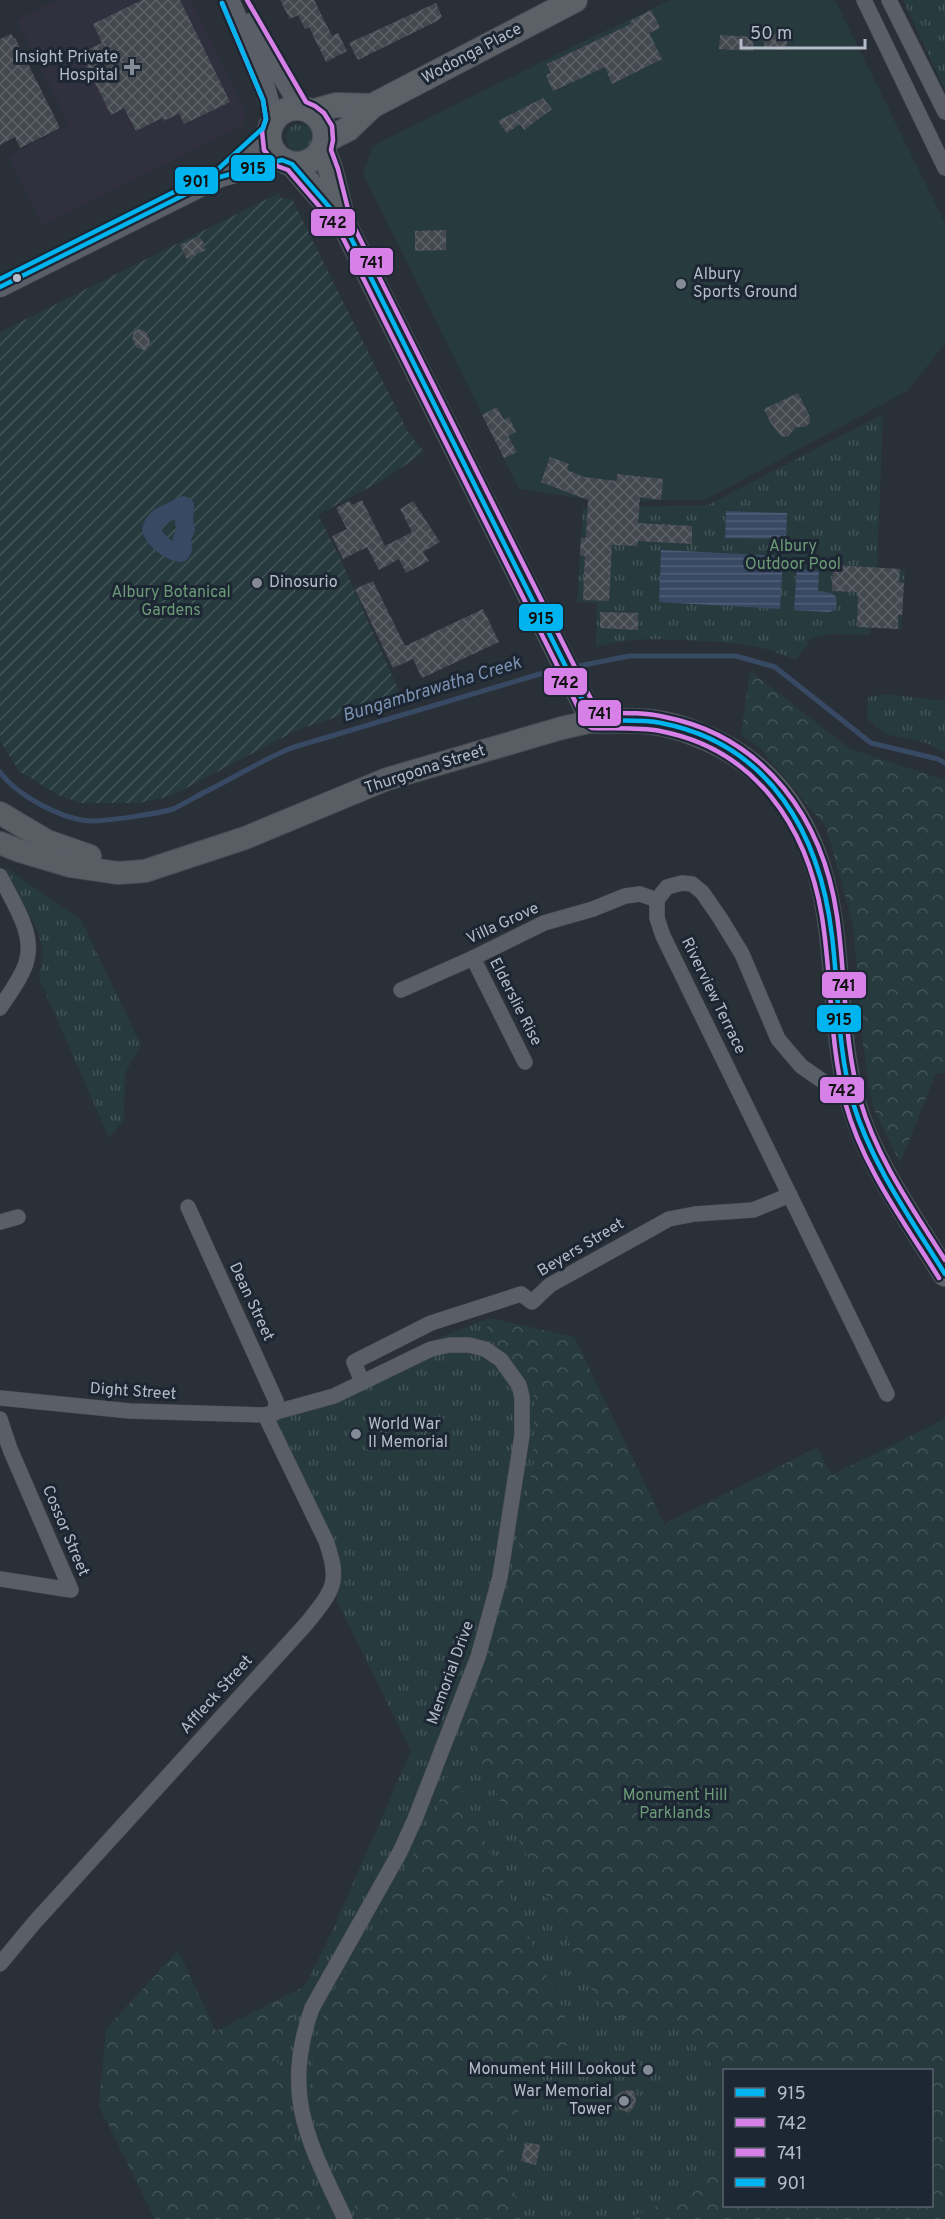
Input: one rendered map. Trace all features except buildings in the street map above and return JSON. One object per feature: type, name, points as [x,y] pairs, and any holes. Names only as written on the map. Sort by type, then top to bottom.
[{"type":"main road","name":"Wodonga Place","points":[[324,145],[348,129],[372,106],[579,1]]},
{"type":"main road","name":"Wodonga Place","points":[[306,110],[336,105],[372,106]]},
{"type":"main road","points":[[344,224],[272,148],[272,126],[286,110],[306,110],[320,119],[325,129],[324,145],[344,224],[593,721],[654,722],[682,728],[710,739],[734,751],[760,771],[781,794],[798,818],[813,849],[822,879],[833,947],[840,1030],[854,1103],[862,1127],[887,1179],[945,1274]]},
{"type":"main road","points":[[287,162],[310,162],[324,145]]},
{"type":"main road","name":"Thurgoona Street","points":[[0,843],[70,866],[118,873],[145,871],[261,833],[387,779],[593,721]]},
{"type":"main road","name":"Thurgoona Street","points":[[0,813],[47,841],[90,856],[118,861],[144,861],[194,856]]},
{"type":"street","points":[[220,177],[272,126],[261,73],[229,0]]},
{"type":"street","points":[[238,0],[306,110]]},
{"type":"street","points":[[889,0],[945,112]]},
{"type":"street","points":[[870,2],[945,168]]},
{"type":"street","points":[[0,287],[220,177],[287,162]]},
{"type":"street","points":[[0,876],[27,934],[28,950],[26,964],[0,1008]]},
{"type":"street","points":[[657,900],[667,887],[682,883],[692,884],[702,892],[741,954],[778,1039],[801,1066],[854,1103]]},
{"type":"street","name":"Villa Grove","points":[[401,990],[544,923],[592,909],[625,896],[640,894],[657,900]]},
{"type":"street","name":"Riverview Terrace","points":[[657,900],[657,918],[663,936],[887,1394]]},
{"type":"street","name":"Elderslie Rise","points":[[473,958],[525,1062]]},
{"type":"street","name":"Beyers Street","points":[[362,1382],[354,1362],[431,1323],[521,1294],[532,1302],[550,1285],[669,1220],[695,1214],[753,1210],[790,1195]]},
{"type":"street","name":"Dean Street","points":[[188,1207],[276,1401],[270,1414]]},
{"type":"street","points":[[0,1222],[18,1217]]},
{"type":"street","name":"Memorial Drive","points":[[270,1414],[318,1402],[431,1349],[450,1345],[469,1345],[485,1348],[501,1360],[513,1376],[519,1385],[522,1416],[522,1435],[500,1577],[478,1657],[416,1819],[396,1860],[312,2008],[304,2031],[299,2055],[300,2109],[305,2130],[345,2219]]},
{"type":"street","name":"Dight Street","points":[[0,1398],[130,1411],[270,1414]]},
{"type":"street","name":"Affleck Street","points":[[0,1964],[34,1923],[307,1623],[328,1596],[334,1581],[334,1563],[270,1414]]},
{"type":"street","name":"Cossor Street","points":[[0,1419],[10,1449],[71,1590],[0,1579]]},
{"type":"shaded area","name":"Insight Private Hospital","points":[[56,0],[191,0],[246,114],[242,126],[43,225],[8,156],[69,125],[17,20]]},
{"type":"green space","name":"Albury Sports Ground","points":[[670,0],[835,0],[945,223],[945,344],[907,391],[705,500],[599,501],[519,489],[363,174],[373,146]]},
{"type":"green space","points":[[903,0],[945,0],[945,89]]},
{"type":"green space","points":[[300,124],[310,128],[314,138],[310,148],[300,152],[290,148],[286,138],[290,128]]},
{"type":"green space","name":"Albury Botanical Gardens","points":[[279,193],[281,198],[292,199],[408,432],[424,452],[386,478],[318,515],[341,560],[401,696],[297,730],[171,796],[139,803],[82,803],[58,795],[19,771],[0,741],[0,332]]},
{"type":"green space","name":"Albury Outdoor Pool","points":[[883,414],[877,568],[905,570],[901,629],[870,627],[870,635],[830,634],[811,639],[796,660],[760,647],[714,642],[648,640],[596,647],[597,603],[577,602],[583,508],[708,505]]},
{"type":"green space","points":[[750,671],[850,749],[945,780],[945,1074],[936,1073],[900,1163],[872,1105],[863,1045],[853,924],[826,827],[761,749],[741,735]]},
{"type":"green space","points":[[885,694],[945,701],[945,754],[927,743],[885,734],[867,719],[868,697]]},
{"type":"green space","points":[[5,867],[81,920],[141,1045],[125,1073],[124,1120],[109,1138],[39,978],[43,956],[39,934]]},
{"type":"green space","name":"Monument Hill Parklands","points":[[489,1318],[574,1337],[664,1524],[817,1448],[832,1475],[945,1419],[945,2219],[155,2219],[100,2106],[106,2029],[178,1951],[216,2032],[305,1986],[333,1929],[411,1751],[337,1601],[339,1554],[268,1415],[399,1363],[434,1340]]},
{"type":"green space","points":[[489,1318],[574,1337],[664,1524],[817,1448],[832,1475],[945,1419],[945,2219],[625,2219],[671,2200],[723,2163],[723,2207],[933,2207],[933,2069],[723,2069],[723,2079],[676,2021],[640,2021],[603,2013],[464,1727],[519,1544],[534,1461],[534,1388],[486,1334]]},
{"type":"green space","points":[[450,1766],[563,2011],[573,2038],[520,2104],[503,2153],[519,2209],[525,2219],[361,2219],[308,2103],[314,2046],[329,1998],[389,1901],[437,1809]]},
{"type":"green space","points":[[178,1951],[216,2031],[287,1996],[294,2017],[277,2060],[296,2143],[325,2219],[155,2219],[99,2106],[106,2029]]},
{"type":"water","points":[[726,511],[787,513],[786,539],[725,538]]},
{"type":"water","points":[[661,550],[783,556],[780,609],[659,602]]},
{"type":"water","points":[[797,569],[819,571],[818,591],[831,593],[836,597],[834,610],[829,612],[794,610]]},
{"type":"waterway","points":[[181,553],[172,551],[163,545],[151,530],[156,520],[183,505],[185,506],[186,529],[182,539],[183,549]]},
{"type":"waterway","name":"Bungambrawatha Creek","points":[[574,667],[629,656],[736,656],[775,667],[871,743],[938,759],[945,763]]},
{"type":"waterway","name":"Bungambrawatha Creek","points":[[0,772],[7,781],[41,805],[80,820],[99,821],[155,813],[173,809],[291,748],[559,670]]},
{"type":"transit line","name":"741","points":[[247,0],[306,102],[324,113],[332,126],[331,150],[351,221],[598,713],[657,715],[701,727],[732,743],[760,763],[783,788],[803,816],[830,880],[840,939],[850,1055],[867,1122],[886,1163],[945,1260]]},
{"type":"transit line","name":"742","points":[[222,3],[263,100],[266,119],[262,131],[264,150],[277,166],[288,170],[338,228],[587,725],[592,728],[660,731],[694,740],[723,755],[749,774],[771,797],[789,823],[804,852],[815,884],[822,917],[836,1056],[852,1126],[885,1193],[939,1278]]},
{"type":"transit line","name":"901","points":[[0,279],[216,171],[263,128],[266,119],[263,100],[222,3]]},
{"type":"transit line","name":"915","points":[[0,287],[220,177],[282,160],[292,164],[344,224],[593,721],[661,723],[699,734],[732,751],[760,773],[783,799],[801,829],[816,863],[826,898],[832,936],[841,1041],[853,1103],[881,1170],[945,1274]]},
{"type":"place","name":"Insight Private Hospital","points":[[132,67]]},
{"type":"place","name":"Albury Sports Ground","points":[[681,284]]},
{"type":"place","name":"Dinosurio","points":[[257,583]]},
{"type":"place","name":"World War II Memorial","points":[[356,1434]]},
{"type":"place","name":"Monument Hill Lookout","points":[[648,2070]]},
{"type":"place","name":"War Memorial Tower","points":[[624,2101]]}]
